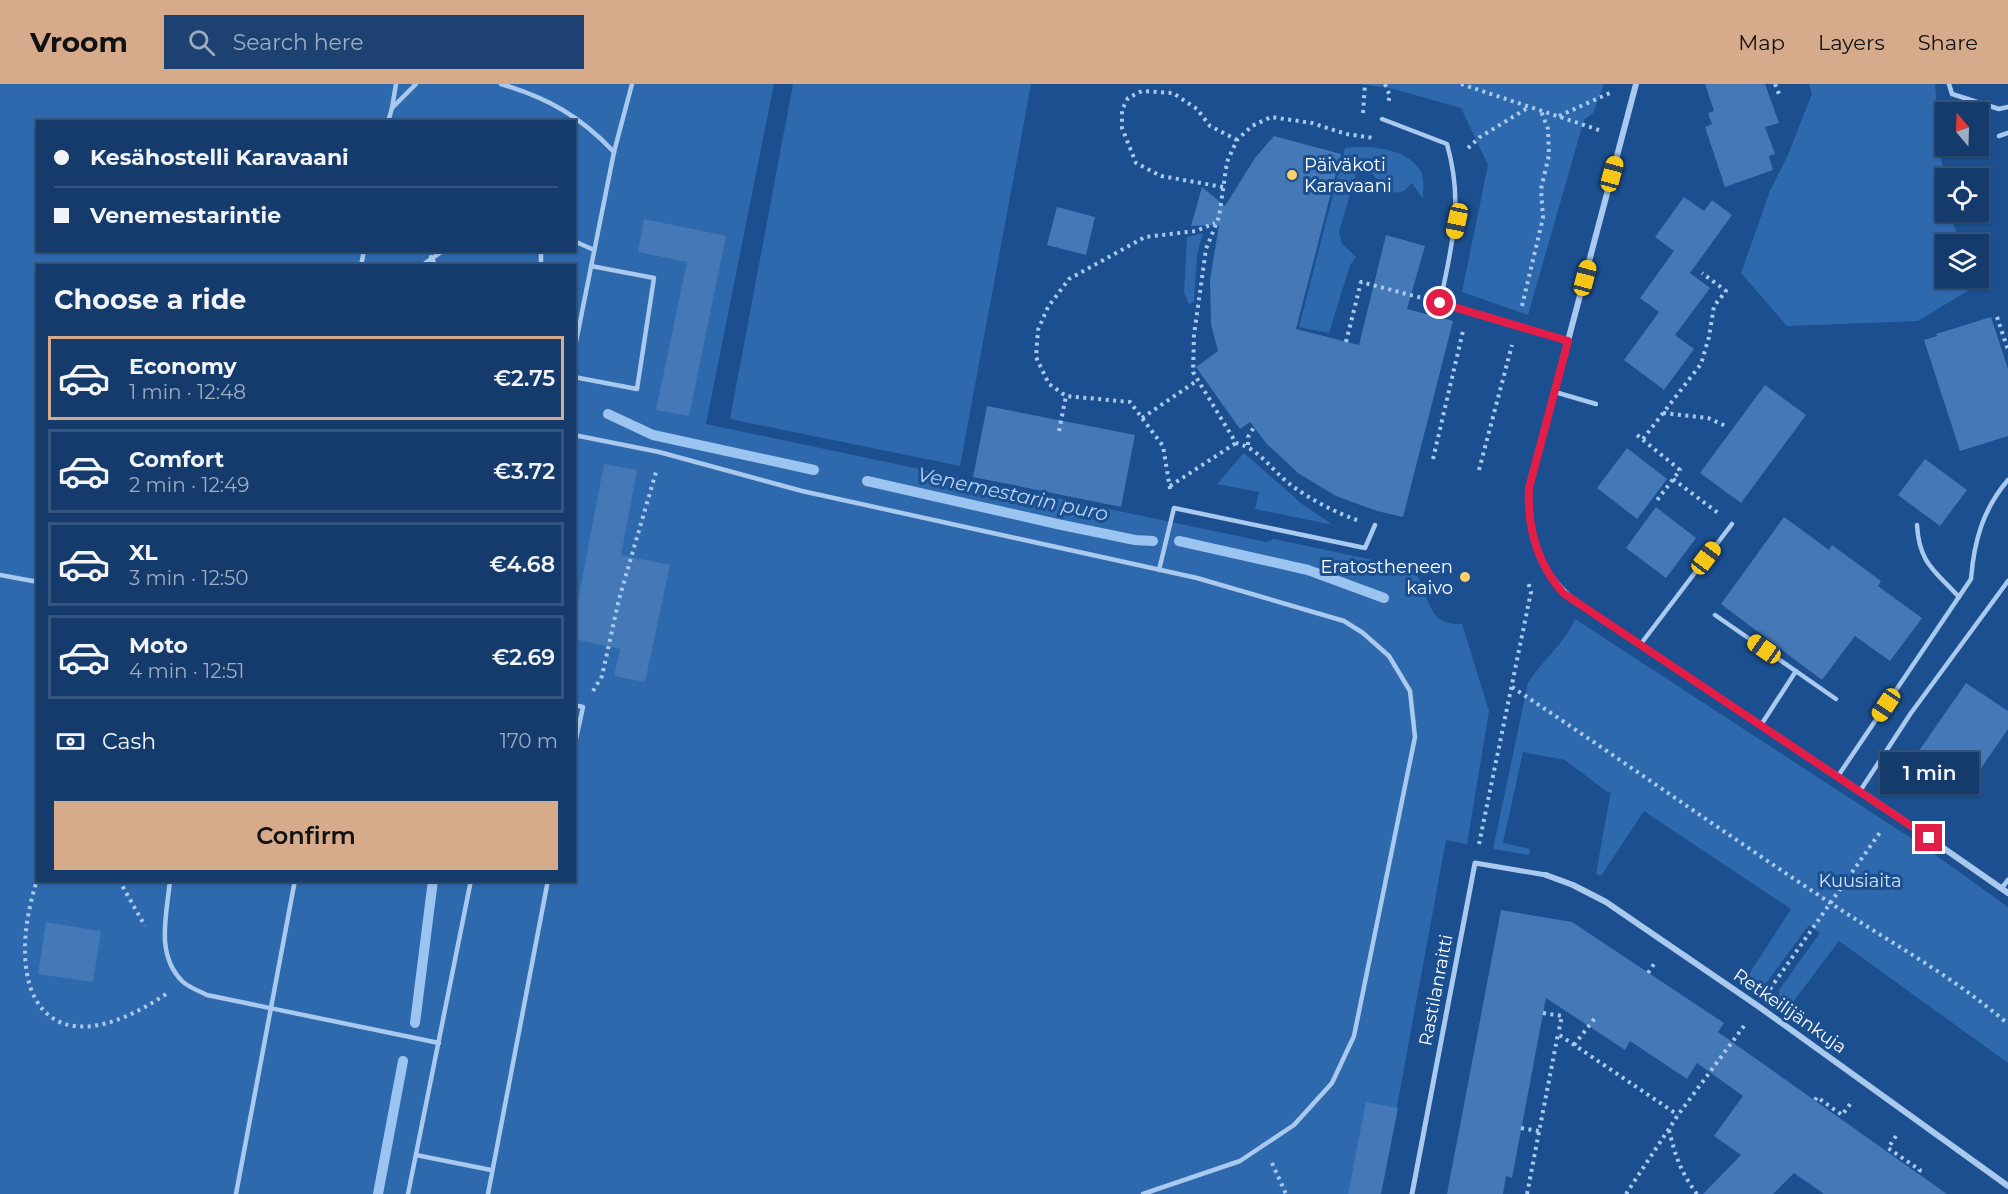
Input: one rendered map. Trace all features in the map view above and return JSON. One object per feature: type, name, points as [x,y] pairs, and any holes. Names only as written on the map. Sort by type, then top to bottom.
[{"type":"street","points":[[1636,84],[1529,488],[1531,530],[1538,552],[1551,579],[1563,593],[1893,813],[2008,893]]},
{"type":"street","points":[[1475,863],[1546,875]]},
{"type":"street","name":"Rastilanraitti","points":[[1412,1194],[1475,863]]},
{"type":"street","name":"Retkeilijänkuja","points":[[1546,875],[1573,885],[1606,902],[1758,1006],[2008,1186]]},
{"type":"lane","points":[[389,120],[396,84]]},
{"type":"lane","points":[[392,108],[416,84]]},
{"type":"lane","points":[[501,84],[540,96],[567,111],[614,152]]},
{"type":"lane","points":[[576,342],[614,152],[632,84]]},
{"type":"lane","points":[[1949,84],[1952,94],[1999,109],[2008,107]]},
{"type":"lane","points":[[1382,119],[1447,144],[1452,163],[1457,221],[1440,303],[1568,341]]},
{"type":"lane","points":[[1999,136],[2008,134]]},
{"type":"lane","points":[[576,242],[594,250]]},
{"type":"lane","points":[[422,264],[440,252]]},
{"type":"lane","points":[[431,257],[435,264]]},
{"type":"lane","points":[[576,377],[637,389],[654,278],[591,266]]},
{"type":"lane","points":[[1555,392],[1596,404]]},
{"type":"lane","points":[[576,435],[659,452],[802,491],[1159,570],[1274,598],[1344,621],[1363,633],[1389,656],[1410,691],[1415,738],[1354,1036],[1332,1083],[1294,1125],[1240,1161],[1143,1194]]},
{"type":"lane","points":[[1838,776],[1971,579],[1974,547],[1983,518],[2008,480]]},
{"type":"lane","points":[[1159,570],[1174,508],[1365,548],[1375,525]]},
{"type":"lane","points":[[1640,645],[1732,524]]},
{"type":"lane","points":[[1917,525],[1918,547],[1925,560],[1959,597]]},
{"type":"lane","points":[[0,575],[36,582]]},
{"type":"lane","points":[[1860,791],[1911,713],[2008,581]]},
{"type":"lane","points":[[1715,615],[1836,699]]},
{"type":"lane","points":[[1761,725],[1796,671]]},
{"type":"lane","points":[[576,705],[583,707],[576,739]]},
{"type":"lane","points":[[2001,889],[2008,880]]},
{"type":"lane","points":[[170,882],[164,945],[169,964],[183,982],[207,995],[439,1043]]},
{"type":"lane","points":[[236,1194],[295,882]]},
{"type":"lane","points":[[408,1194],[471,882]]},
{"type":"lane","points":[[488,1194],[548,882]]},
{"type":"lane","points":[[416,1155],[491,1170]]},
{"type":"path","points":[[1461,84],[1622,138]]},
{"type":"path","points":[[1776,84],[1779,94]]},
{"type":"path","points":[[1558,117],[1621,89]]},
{"type":"path","points":[[1223,187],[1161,176],[1136,163],[1122,128],[1122,110],[1128,98],[1142,91],[1173,93],[1197,109],[1210,126],[1237,141]]},
{"type":"path","points":[[1452,163],[1480,137],[1529,107]]},
{"type":"path","points":[[1541,111],[1548,129],[1549,154],[1541,189]]},
{"type":"path","points":[[1236,443],[1193,372],[1194,335],[1206,249],[1216,223],[1227,162],[1237,141],[1252,126],[1271,117],[1312,123],[1346,134]]},
{"type":"path","points":[[1174,508],[1163,446],[1130,402],[1066,396],[1049,384],[1036,357],[1038,330],[1048,307],[1070,279],[1145,237],[1196,231],[1216,223]]},
{"type":"path","points":[[1643,439],[1701,364],[1709,337],[1714,306],[1726,291],[1702,273]]},
{"type":"path","points":[[1346,342],[1361,282],[1440,303]]},
{"type":"path","points":[[1433,459],[1468,311]]},
{"type":"path","points":[[1997,317],[2008,350]]},
{"type":"path","points":[[1142,418],[1198,380]]},
{"type":"path","points":[[1059,430],[1066,396]]},
{"type":"path","points":[[1663,413],[1708,418],[1728,426]]},
{"type":"path","points":[[1248,445],[1248,437],[1254,427]]},
{"type":"path","points":[[1637,435],[1680,470],[1655,503]]},
{"type":"path","points":[[1170,486],[1236,443],[1248,445],[1291,484],[1327,506],[1375,525]]},
{"type":"path","points":[[583,707],[602,676],[619,599],[644,520],[659,452]]},
{"type":"path","points":[[1673,479],[1732,524]]},
{"type":"path","points":[[1475,863],[1531,592],[1526,576]]},
{"type":"path","points":[[1512,687],[1831,903],[1932,967],[1986,1005],[2008,1024]]},
{"type":"path","points":[[1764,997],[1893,813]]},
{"type":"path","points":[[36,882],[28,908],[24,947],[27,983],[40,1009],[60,1024],[93,1026],[122,1017],[153,1003],[183,982]]},
{"type":"path","points":[[120,882],[151,939],[166,952]]},
{"type":"path","points":[[1648,973],[1654,964]]},
{"type":"path","points":[[1527,1194],[1562,1016],[1543,1013]]},
{"type":"path","points":[[1574,1045],[1595,1018]]},
{"type":"path","points":[[1626,1194],[1678,1115],[1744,1026]]},
{"type":"path","points":[[1558,1034],[1678,1115]]},
{"type":"path","points":[[1815,1100],[1817,1096],[1842,1115],[1851,1103]]},
{"type":"path","points":[[1521,1128],[1539,1131]]},
{"type":"path","points":[[1669,1129],[1676,1159],[1683,1176],[1697,1194]]},
{"type":"path","points":[[1896,1136],[1888,1148],[1920,1170],[1918,1173]]},
{"type":"path","points":[[1260,1148],[1276,1168],[1286,1194]]},
{"type":"green space","points":[[0,84],[774,84],[706,424],[1266,542],[1274,539],[1392,564],[1394,568],[1401,566],[1417,576],[1437,617],[1451,624],[1462,624],[1489,711],[1467,844],[1446,840],[1381,1194],[0,1194]]},
{"type":"green space","points":[[793,84],[1031,84],[960,466],[730,419]]},
{"type":"green space","points":[[1360,84],[1604,84],[1593,113],[1584,120],[1528,315],[1462,292],[1488,165],[1461,108],[1394,89]]},
{"type":"green space","points":[[1809,84],[1935,84],[1935,156],[1941,156],[1942,168],[1935,168],[1935,222],[1953,222],[1957,234],[1935,234],[1935,288],[1972,288],[1918,321],[1787,326],[1741,273],[1770,191],[1787,157],[1812,94]]},
{"type":"green space","points":[[1345,148],[1376,148],[1406,157],[1422,173],[1423,199],[1412,183],[1404,191],[1388,194],[1366,165],[1359,164],[1339,232],[1342,244],[1356,257],[1350,265],[1329,333],[1299,327]]},
{"type":"green space","points":[[1203,233],[1197,255],[1194,302],[1189,304],[1184,293],[1187,237]]},
{"type":"green space","points":[[1244,453],[1302,504],[1333,525],[1255,509],[1259,492],[1217,484]]},
{"type":"green space","name":"Kuusiaita","points":[[1575,619],[1923,846],[2008,907],[2008,1063],[1839,941],[1790,1006],[1779,998],[1779,990],[1820,933],[1809,925],[1764,986],[1746,979],[1791,909],[1644,811],[1601,876],[1596,874],[1611,790],[1609,793],[1565,760],[1523,752],[1503,843],[1530,849],[1529,855],[1493,849],[1528,683],[1565,637]]},
{"type":"building","points":[[1705,84],[1765,84],[1779,123],[1765,127],[1775,154],[1769,156],[1773,170],[1725,187],[1705,127],[1712,124],[1708,113],[1714,111]]},
{"type":"building","points":[[1274,136],[1341,154],[1296,329],[1359,345],[1386,235],[1425,246],[1407,309],[1453,321],[1403,517],[1377,511],[1336,496],[1298,473],[1266,443],[1250,422],[1240,429],[1196,367],[1218,351],[1211,324],[1210,280],[1219,225],[1191,226],[1202,187],[1225,206],[1255,158]]},
{"type":"building","points":[[1684,197],[1704,211],[1712,200],[1732,215],[1690,273],[1710,288],[1675,335],[1694,349],[1664,390],[1624,360],[1659,312],[1640,298],[1674,251],[1655,237]]},
{"type":"building","points":[[1057,207],[1095,217],[1086,255],[1047,245]]},
{"type":"building","points":[[644,219],[726,236],[689,416],[656,410],[687,262],[638,252]]},
{"type":"building","points":[[1991,317],[2008,369],[2008,436],[1960,451],[1924,340]]},
{"type":"building","points":[[1765,385],[1806,415],[1741,503],[1700,473]]},
{"type":"building","points":[[987,406],[1135,435],[1121,507],[973,477]]},
{"type":"building","points":[[1627,448],[1667,479],[1637,519],[1597,488]]},
{"type":"building","points":[[1925,459],[1967,490],[1940,526],[1898,495]]},
{"type":"building","points":[[604,464],[637,470],[621,555],[670,565],[645,682],[614,676],[620,649],[576,639],[576,611]]},
{"type":"building","points":[[1656,507],[1696,538],[1666,578],[1626,548]]},
{"type":"building","points":[[1784,517],[1829,550],[1832,545],[1881,581],[1878,586],[1922,618],[1890,661],[1855,636],[1822,680],[1721,604]]},
{"type":"building","points":[[1966,683],[2008,711],[2008,729],[1964,793],[1914,758]]},
{"type":"building","points":[[1501,910],[1572,922],[1724,1023],[1718,1032],[1947,1194],[1824,1194],[1794,1173],[1773,1194],[1703,1194],[1741,1155],[1714,1136],[1743,1096],[1697,1063],[1687,1079],[1630,1041],[1625,1050],[1546,998],[1512,1178],[1506,1176],[1503,1194],[1447,1194]]},
{"type":"building","points":[[46,922],[101,931],[93,982],[38,974]]},
{"type":"building","points":[[1366,1102],[1398,1108],[1381,1194],[1348,1194]]},
{"type":"waterway","name":"Venemestarin puro","points":[[608,414],[653,435],[814,470]]},
{"type":"waterway","name":"Venemestarin puro","points":[[867,481],[1057,524],[1135,540],[1153,541]]},
{"type":"waterway","name":"Venemestarin puro","points":[[1179,541],[1308,570],[1384,598]]},
{"type":"waterway","points":[[415,1023],[433,882]]},
{"type":"waterway","points":[[378,1194],[403,1061]]},
{"type":"place","name":"Päiväkoti Karavaani","points":[[1292,175]]},
{"type":"place","name":"Eratostheneen kaivo","points":[[1465,577]]},
{"type":"route","points":[[1440,303],[1568,341],[1529,488],[1528,505],[1531,530],[1538,552],[1551,579],[1563,593],[1929,838]]}]
